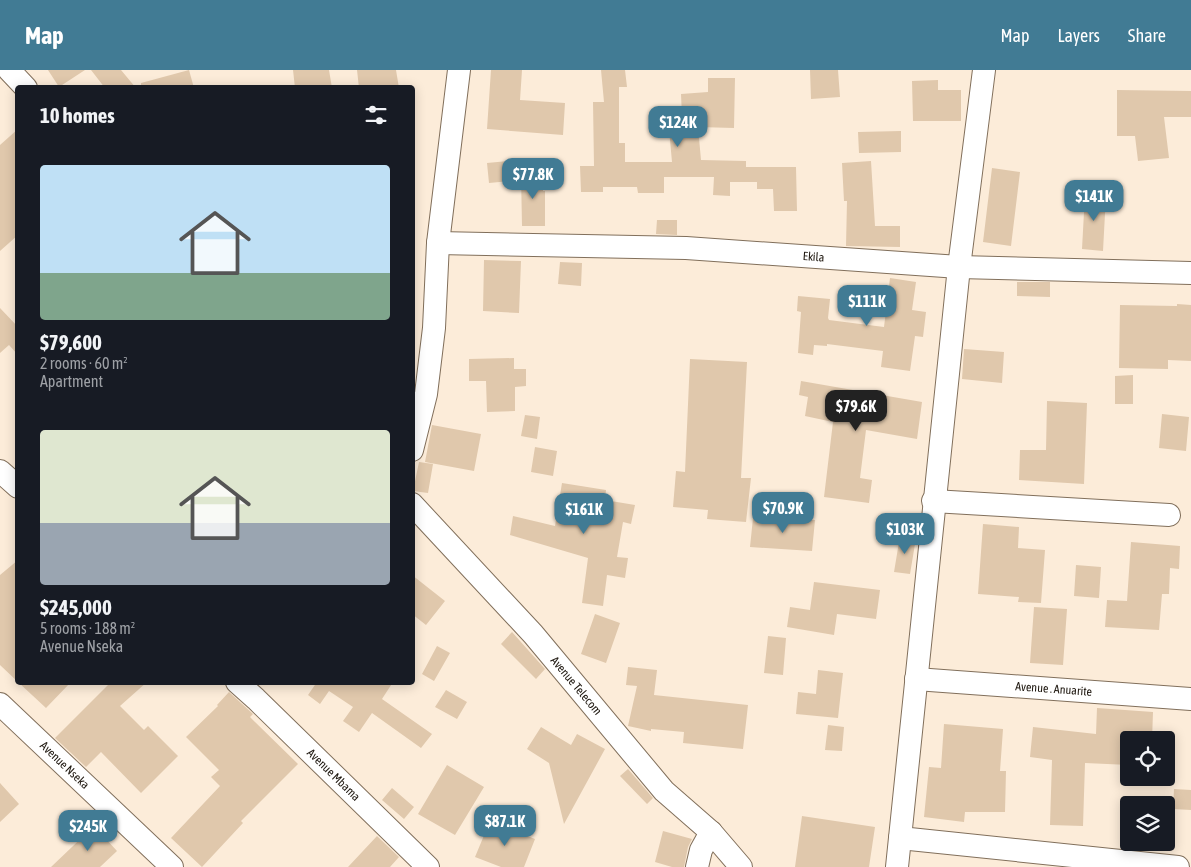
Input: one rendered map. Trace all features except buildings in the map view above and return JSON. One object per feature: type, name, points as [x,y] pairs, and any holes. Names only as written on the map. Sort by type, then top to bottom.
[{"type":"street","points":[[9,70],[23,85]]},
{"type":"street","points":[[415,438],[426,394],[433,338],[438,243],[459,70]]},
{"type":"street","points":[[897,867],[933,501],[959,267],[984,70]]},
{"type":"street","name":"Ekila","points":[[438,243],[686,248],[959,267],[1191,273]]},
{"type":"street","points":[[0,471],[15,484]]},
{"type":"street","points":[[933,501],[1169,515]]},
{"type":"street","name":"Avenue Telecom","points":[[415,507],[533,634],[664,791],[711,832],[741,867]]},
{"type":"street","name":"Avenue . Anuarite","points":[[916,679],[1191,698]]},
{"type":"street","name":"Avenue Mbama","points":[[245,685],[262,691],[428,867]]},
{"type":"street","name":"Avenue Nseka","points":[[0,704],[172,867]]},
{"type":"street","points":[[697,867],[701,850],[711,832]]},
{"type":"street","points":[[900,838],[1178,867]]}]
